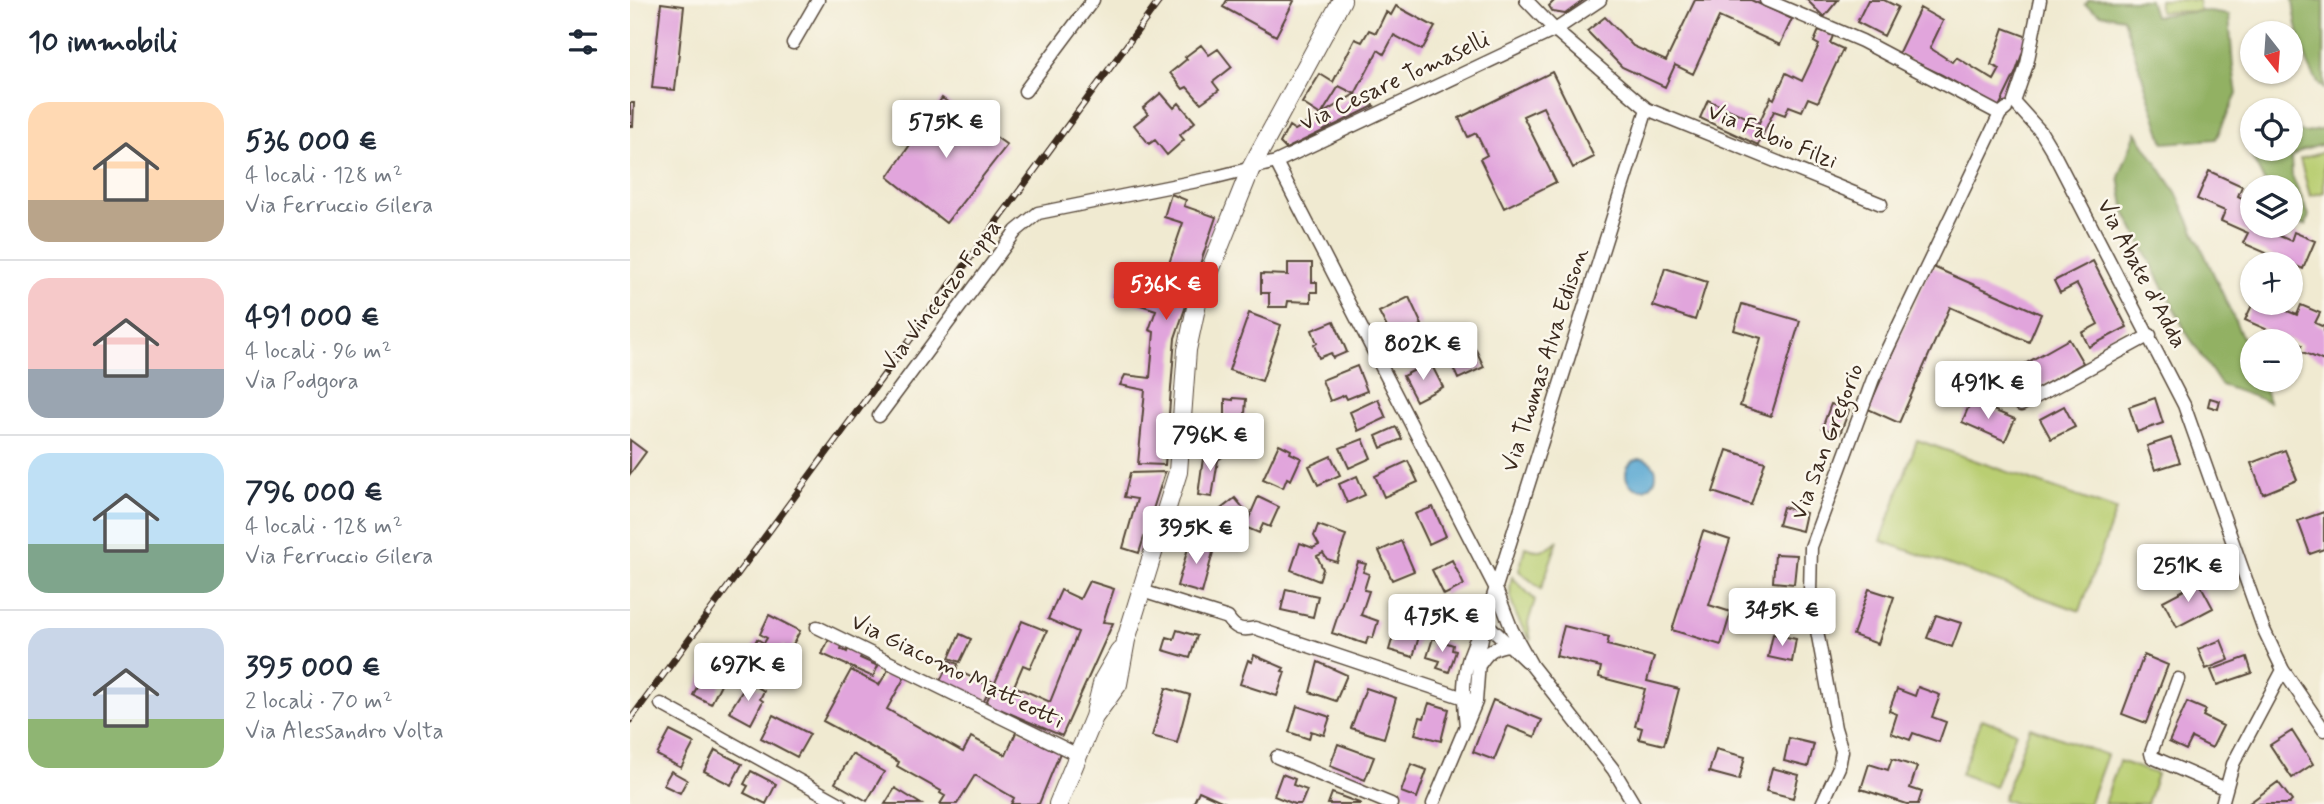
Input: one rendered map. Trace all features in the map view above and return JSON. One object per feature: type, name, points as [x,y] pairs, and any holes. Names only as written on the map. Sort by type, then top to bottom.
[{"type":"main road","points":[[1062,799],[1094,717],[1118,684],[1126,640],[1178,472],[1188,351],[1197,303],[1251,168],[1342,0]]},
{"type":"street","points":[[793,43],[818,0]]},
{"type":"street","points":[[1025,91],[1093,0]]},
{"type":"street","name":"Via Fabio Filzi","points":[[1526,0],[1555,30],[1647,109],[1881,204]]},
{"type":"street","name":"Via Cesare Tomaselli","points":[[1251,168],[1276,162],[1555,30],[1600,0]]},
{"type":"street","points":[[1766,0],[1862,41],[2000,114],[2014,102],[2027,64],[2040,0]]},
{"type":"street","name":"Via Abate d'Adda","points":[[2014,102],[2041,132],[2150,335],[2184,405],[2264,630],[2283,670],[2324,730]]},
{"type":"street","name":"Via Thomas Alva Edison","points":[[1433,804],[1466,726],[1480,665],[1485,622],[1647,109]]},
{"type":"street","name":"Via San Gregorio","points":[[1822,804],[1839,767],[1842,751],[1835,728],[1810,593],[1811,547],[1873,379],[2000,114]]},
{"type":"street","points":[[1276,162],[1496,589],[1512,630],[1532,666],[1613,769],[1634,804]]},
{"type":"street","name":"Via Vincenzo Foppa","points":[[879,416],[1016,231],[1038,213],[1251,168]]},
{"type":"street","points":[[2021,405],[2150,335]]},
{"type":"street","points":[[1142,591],[1228,618],[1234,627],[1244,630],[1255,628],[1470,700]]},
{"type":"street","points":[[1485,622],[1532,666]]},
{"type":"street","name":"Via Thomas Alva Edison","points":[[1470,700],[1464,676],[1470,650],[1485,622]]},
{"type":"street","name":"Via Giacomo Matteotti","points":[[817,627],[1078,755]]},
{"type":"street","points":[[1480,665],[1487,653],[1496,647],[1508,645]]},
{"type":"street","points":[[2222,804],[2233,764],[2283,670]]},
{"type":"street","points":[[2178,679],[2151,753],[2152,757],[2225,789]]},
{"type":"street","points":[[661,704],[841,804]]},
{"type":"street","points":[[1277,757],[1391,804]]},
{"type":"green space","points":[[2089,0],[2149,0],[2154,16],[2203,11],[2229,15],[2237,94],[2216,139],[2164,143],[2123,18],[2101,14],[2085,5]]},
{"type":"green space","points":[[2159,0],[2199,0],[2199,11],[2159,12]]},
{"type":"green space","points":[[2293,0],[2324,0],[2324,89],[2317,81],[2303,48],[2303,21],[2297,21]]},
{"type":"green space","points":[[2324,129],[2324,144],[2303,150],[2303,132]]},
{"type":"green space","points":[[2136,132],[2176,192],[2240,332],[2240,392],[2221,385],[2186,332],[2125,212],[2119,177]]},
{"type":"green space","points":[[2324,152],[2324,192],[2310,196],[2301,161]]},
{"type":"green space","points":[[2254,161],[2291,161],[2292,175],[2261,175]]},
{"type":"green space","points":[[2303,201],[2309,215],[2306,225],[2303,224]]},
{"type":"green space","points":[[2241,392],[2266,392],[2269,402]]},
{"type":"green space","points":[[1917,440],[2116,510],[2080,611],[1881,541]]},
{"type":"green space","points":[[1558,540],[1541,589],[1519,571],[1525,547],[1543,550]]},
{"type":"green space","points":[[1512,577],[1535,600],[1528,623],[1531,641],[1512,602]]},
{"type":"green space","points":[[1982,719],[2016,732],[1995,787],[1961,774]]},
{"type":"green space","points":[[2030,727],[2107,755],[2089,804],[2016,804],[2003,799]]},
{"type":"green space","points":[[2119,761],[2157,774],[2147,804],[2104,804]]},
{"type":"water","points":[[1641,459],[1647,460],[1655,468],[1655,480],[1647,488],[1641,489],[1635,488],[1627,480],[1626,474],[1627,468],[1635,460]]},
{"type":"building","points":[[1227,0],[1294,1],[1276,36],[1223,7]]},
{"type":"building","points":[[1555,0],[1584,0],[1565,14],[1553,12],[1549,6]]},
{"type":"building","points":[[1695,0],[1751,0],[1792,19],[1780,45],[1719,17],[1693,74],[1675,65],[1665,87],[1622,67],[1587,31],[1605,17],[1633,46],[1666,61]]},
{"type":"building","points":[[1807,0],[1838,0],[1824,17]]},
{"type":"building","points":[[1868,0],[1884,0],[1898,7],[1884,36],[1857,22]]},
{"type":"building","points":[[661,3],[684,6],[675,90],[652,88]]},
{"type":"building","points":[[1396,6],[1435,27],[1422,50],[1394,35],[1384,54],[1378,50],[1355,94],[1339,86],[1321,115],[1302,103],[1320,74],[1333,82],[1355,39],[1362,42],[1369,30],[1376,33],[1386,12],[1391,15]]},
{"type":"building","points":[[1920,8],[1943,21],[1930,48],[1952,62],[1956,57],[1994,80],[2000,69],[1991,65],[2004,28],[2028,37],[2015,74],[1999,107],[1898,54]]},
{"type":"building","points":[[1819,30],[1833,36],[1830,43],[1843,49],[1818,102],[1808,98],[1802,111],[1789,106],[1785,115],[1774,111],[1758,145],[1700,118],[1708,100],[1759,123],[1786,73],[1802,81],[1819,45],[1814,42]]},
{"type":"building","points":[[1201,45],[1209,55],[1218,49],[1232,67],[1213,82],[1219,90],[1201,103],[1187,87],[1183,89],[1170,73]]},
{"type":"building","points":[[1552,72],[1594,157],[1573,168],[1543,107],[1523,116],[1556,182],[1504,208],[1480,159],[1487,155],[1476,133],[1468,137],[1459,118]]},
{"type":"building","points":[[1161,93],[1174,108],[1179,103],[1195,122],[1180,135],[1184,140],[1167,155],[1155,140],[1149,144],[1134,125],[1148,114],[1143,108]]},
{"type":"building","points":[[1355,94],[1374,106],[1286,149],[1280,143],[1289,126],[1295,130]]},
{"type":"building","points":[[942,98],[1007,145],[946,223],[888,177]]},
{"type":"building","points":[[630,103],[634,103],[633,126],[630,126]]},
{"type":"building","points":[[2209,171],[2240,185],[2240,229],[2221,221],[2225,211],[2197,199]]},
{"type":"building","points":[[1171,194],[1186,200],[1184,206],[1216,217],[1175,338],[1165,465],[1138,464],[1145,390],[1120,385],[1125,375],[1150,378],[1154,332],[1149,330],[1156,310],[1113,296],[1120,274],[1146,282],[1150,270],[1165,275],[1183,223],[1164,217]]},
{"type":"building","points":[[2303,236],[2315,241],[2303,269],[2303,252],[2264,252],[2243,243],[2246,238],[2284,238],[2291,241],[2292,238],[2303,238]]},
{"type":"building","points":[[2093,261],[2127,327],[2089,347],[2082,333],[2098,324],[2077,284],[2060,293],[2054,281]]},
{"type":"building","points":[[1288,263],[1312,263],[1312,282],[1317,282],[1317,292],[1311,292],[1311,302],[1288,301],[1287,307],[1269,307],[1269,293],[1261,293],[1261,274],[1288,275]]},
{"type":"building","points":[[1931,266],[2041,314],[2029,342],[1950,307],[1899,423],[1868,409]]},
{"type":"building","points":[[1665,268],[1707,282],[1695,320],[1653,306]]},
{"type":"building","points":[[1409,297],[1422,325],[1393,339],[1379,312]]},
{"type":"building","points":[[1742,304],[1800,321],[1771,416],[1740,406],[1761,338],[1734,330]]},
{"type":"building","points":[[2303,306],[2320,313],[2315,323],[2324,327],[2324,361],[2303,352],[2303,329],[2266,329],[2245,320],[2247,315],[2303,315]]},
{"type":"building","points":[[1249,313],[1281,325],[1262,381],[1229,370]]},
{"type":"building","points":[[1334,321],[1347,352],[1333,358],[1331,353],[1319,358],[1312,330]]},
{"type":"building","points":[[1469,335],[1484,367],[1458,379],[1444,347]]},
{"type":"building","points":[[2069,339],[2083,363],[2021,398],[2007,374]]},
{"type":"building","points":[[1430,362],[1443,387],[1416,401],[1403,376]]},
{"type":"building","points":[[1357,366],[1367,391],[1347,399],[1345,395],[1330,401],[1322,380]]},
{"type":"building","points":[[2155,398],[2163,423],[2137,432],[2129,407]]},
{"type":"building","points":[[2210,398],[2220,401],[2218,409],[2208,406]]},
{"type":"building","points":[[1225,399],[1246,399],[1244,429],[1225,428]]},
{"type":"building","points":[[1378,399],[1386,418],[1358,431],[1350,412]]},
{"type":"building","points":[[1971,401],[2015,419],[2005,441],[1962,422]]},
{"type":"building","points":[[1831,404],[1849,410],[1840,434],[1822,428]]},
{"type":"building","points":[[2064,406],[2075,427],[2051,439],[2040,419]]},
{"type":"building","points":[[1396,427],[1402,439],[1381,448],[1376,436]]},
{"type":"building","points":[[2171,438],[2180,462],[2155,470],[2147,446]]},
{"type":"building","points":[[1363,439],[1371,458],[1349,468],[1340,448]]},
{"type":"building","points":[[630,440],[646,452],[630,474]]},
{"type":"building","points":[[1279,444],[1301,458],[1291,480],[1287,478],[1283,488],[1263,479]]},
{"type":"building","points":[[1220,447],[1226,454],[1218,460],[1212,497],[1198,495],[1203,458]]},
{"type":"building","points":[[1727,450],[1765,462],[1751,505],[1713,492]]},
{"type":"building","points":[[2285,450],[2297,480],[2263,494],[2251,463]]},
{"type":"building","points":[[1331,456],[1340,475],[1318,485],[1309,466]]},
{"type":"building","points":[[1408,461],[1418,482],[1384,497],[1375,476]]},
{"type":"building","points":[[1165,472],[1139,553],[1123,548],[1137,499],[1124,497],[1130,473]]},
{"type":"building","points":[[1357,476],[1365,495],[1347,503],[1339,484]]},
{"type":"building","points":[[1258,497],[1279,507],[1270,527],[1263,524],[1259,533],[1245,527]]},
{"type":"building","points":[[1235,498],[1245,510],[1221,528],[1212,516]]},
{"type":"building","points":[[1433,507],[1446,536],[1429,544],[1415,514]]},
{"type":"building","points":[[1783,507],[1806,513],[1802,531],[1778,525]]},
{"type":"building","points":[[2324,512],[2324,549],[2310,554],[2298,521]]},
{"type":"building","points":[[1318,525],[1346,535],[1337,562],[1327,559],[1323,553],[1317,556],[1323,569],[1319,581],[1291,570],[1300,543],[1313,548],[1319,545],[1314,536]]},
{"type":"building","points":[[1703,531],[1730,540],[1709,605],[1731,612],[1721,645],[1672,630]]},
{"type":"building","points":[[1191,538],[1215,545],[1202,593],[1177,586]]},
{"type":"building","points":[[1401,541],[1414,571],[1392,580],[1379,551]]},
{"type":"building","points":[[1775,554],[1797,555],[1794,584],[1773,582]]},
{"type":"building","points":[[1452,560],[1464,585],[1444,595],[1432,570]]},
{"type":"building","points":[[1358,562],[1366,564],[1363,572],[1369,574],[1364,590],[1369,591],[1361,615],[1378,621],[1373,638],[1368,637],[1366,644],[1332,633]]},
{"type":"building","points":[[1089,581],[1114,589],[1103,622],[1113,623],[1062,736],[986,703],[1022,621],[1047,631],[1030,668],[1023,665],[1014,686],[1050,702],[1078,632],[1048,619],[1061,590],[1080,599]]},
{"type":"building","points":[[2199,582],[2213,608],[2177,627],[2163,601]]},
{"type":"building","points":[[1286,589],[1318,596],[1313,617],[1281,610]]},
{"type":"building","points":[[1778,589],[1797,594],[1791,619],[1783,617],[1782,621],[1771,618]]},
{"type":"building","points":[[1869,589],[1894,597],[1878,644],[1853,635]]},
{"type":"building","points":[[769,615],[800,631],[790,650],[783,646],[781,651],[787,655],[778,673],[746,660],[757,639],[764,643],[767,638],[760,634]]},
{"type":"building","points":[[1936,615],[1961,623],[1952,647],[1927,638]]},
{"type":"building","points":[[1396,626],[1420,633],[1413,657],[1389,650]]},
{"type":"building","points":[[1564,626],[1609,637],[1607,645],[1654,657],[1647,681],[1679,689],[1664,745],[1639,739],[1642,728],[1635,726],[1645,689],[1599,677],[1601,667],[1556,656]]},
{"type":"building","points":[[1177,630],[1197,636],[1190,658],[1163,650],[1167,637],[1174,639]]},
{"type":"building","points":[[960,634],[971,639],[960,662],[949,658]]},
{"type":"building","points":[[1773,634],[1796,639],[1792,662],[1768,657]]},
{"type":"building","points":[[831,635],[844,641],[841,649],[862,655],[860,658],[878,666],[873,677],[822,654]]},
{"type":"building","points":[[1433,638],[1453,645],[1452,650],[1456,651],[1449,672],[1437,668],[1440,661],[1427,657]]},
{"type":"building","points":[[2221,640],[2229,660],[2206,669],[2198,649]]},
{"type":"building","points":[[1254,655],[1284,668],[1277,696],[1240,684],[1248,660],[1252,662]]},
{"type":"building","points":[[2144,655],[2168,665],[2146,723],[2122,714]]},
{"type":"building","points":[[2247,657],[2252,673],[2217,685],[2211,670]]},
{"type":"building","points":[[950,661],[958,664],[956,670],[985,684],[987,679],[993,682],[983,703],[940,681]]},
{"type":"building","points":[[1318,662],[1347,675],[1336,701],[1310,692]]},
{"type":"building","points":[[709,663],[727,672],[711,704],[693,695]]},
{"type":"building","points":[[890,667],[906,675],[887,709],[963,752],[971,737],[1006,755],[1017,730],[1062,748],[1039,804],[1011,804],[1014,798],[975,775],[957,804],[940,804],[945,796],[941,791],[897,766],[899,762],[823,721],[851,670],[879,685]]},
{"type":"building","points":[[748,682],[764,691],[760,699],[763,701],[751,724],[729,712]]},
{"type":"building","points":[[1918,687],[1940,695],[1932,717],[1946,722],[1939,742],[1913,733],[1910,740],[1891,733],[1897,714],[1889,711],[1897,689],[1915,696]]},
{"type":"building","points":[[1166,688],[1190,695],[1177,743],[1152,736]]},
{"type":"building","points":[[1366,688],[1396,698],[1384,738],[1351,728]]},
{"type":"building","points":[[1493,700],[1542,720],[1535,737],[1508,726],[1494,760],[1473,752]]},
{"type":"building","points":[[2187,702],[2206,710],[2203,716],[2223,726],[2212,748],[2192,738],[2186,750],[2169,742]]},
{"type":"building","points":[[1429,703],[1449,709],[1441,741],[1415,734],[1420,717],[1424,718]]},
{"type":"building","points":[[1297,706],[1330,717],[1324,735],[1311,731],[1309,739],[1289,732]]},
{"type":"building","points":[[773,715],[810,734],[797,757],[761,738]]},
{"type":"building","points":[[670,731],[694,743],[681,768],[657,755]]},
{"type":"building","points":[[2292,731],[2313,764],[2292,778],[2270,745]]},
{"type":"building","points":[[1789,738],[1814,744],[1808,767],[1784,761]]},
{"type":"building","points":[[1338,744],[1374,757],[1365,780],[1330,766]]},
{"type":"building","points":[[1716,749],[1745,757],[1739,780],[1709,772]]},
{"type":"building","points":[[715,750],[742,764],[731,785],[704,771]]},
{"type":"building","points":[[852,754],[884,772],[867,801],[835,783]]},
{"type":"building","points":[[1892,759],[1917,767],[1910,788],[1922,792],[1918,804],[1907,804],[1861,789],[1869,764],[1888,770]]},
{"type":"building","points":[[1411,764],[1427,770],[1417,798],[1401,792]]},
{"type":"building","points":[[1772,768],[1799,775],[1793,798],[1766,791]]},
{"type":"building","points":[[671,771],[687,780],[680,793],[663,785]]},
{"type":"building","points":[[751,771],[776,784],[766,804],[744,793],[748,786],[744,784]]},
{"type":"building","points":[[1282,774],[1295,779],[1293,785],[1307,790],[1301,804],[1274,796]]},
{"type":"building","points":[[2278,782],[2292,801],[2289,804],[2248,804]]},
{"type":"building","points":[[895,788],[921,804],[885,804]]},
{"type":"building","points":[[1199,791],[1228,804],[1193,804]]},
{"type":"building","points":[[1332,793],[1362,804],[1328,804]]},
{"type":"railway","points":[[630,720],[1160,0]]}]
